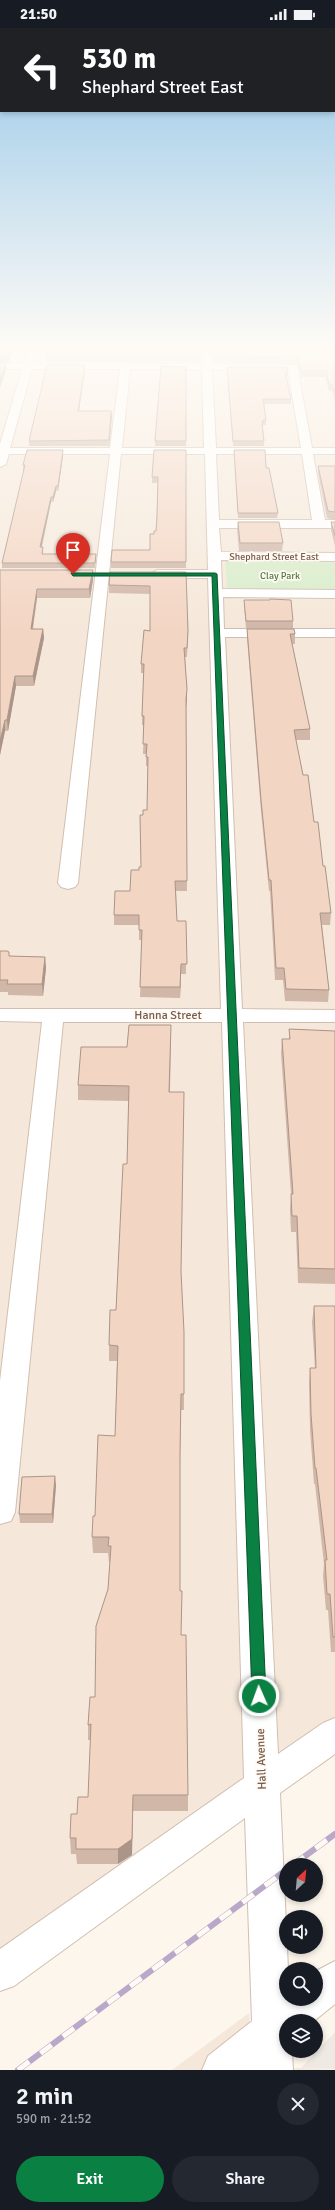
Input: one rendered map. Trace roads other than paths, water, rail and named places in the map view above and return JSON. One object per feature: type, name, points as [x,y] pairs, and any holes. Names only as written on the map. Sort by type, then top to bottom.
[{"type":"street","points":[[0,464],[5,440]]},
{"type":"street","points":[[68,883],[116,440]]},
{"type":"street","name":"Hall Avenue","points":[[209,440],[273,2070]]},
{"type":"street","points":[[306,440],[319,524]]},
{"type":"street","points":[[2,451],[335,451]]},
{"type":"street","points":[[212,524],[335,524]]},
{"type":"street","name":"Shephard Street East","points":[[215,575],[335,557]]},
{"type":"street","points":[[86,574],[116,574]]},
{"type":"street","name":"Shephard Street East","points":[[146,574],[215,575],[335,594]]},
{"type":"street","points":[[217,633],[335,633]]},
{"type":"street","name":"Hanna Street","points":[[0,1014],[335,1016]]},
{"type":"street","points":[[0,1512],[53,1015]]},
{"type":"street","points":[[0,1972],[335,1734]]},
{"type":"street","points":[[323,1989],[335,1980]]},
{"type":"street","points":[[222,2070],[302,2006]]},
{"type":"railway","points":[[302,1858],[335,1834]]},
{"type":"railway","points":[[18,2070],[279,1875]]},
{"type":"park label","name":"Clay Park","points":[[280,575]]}]
